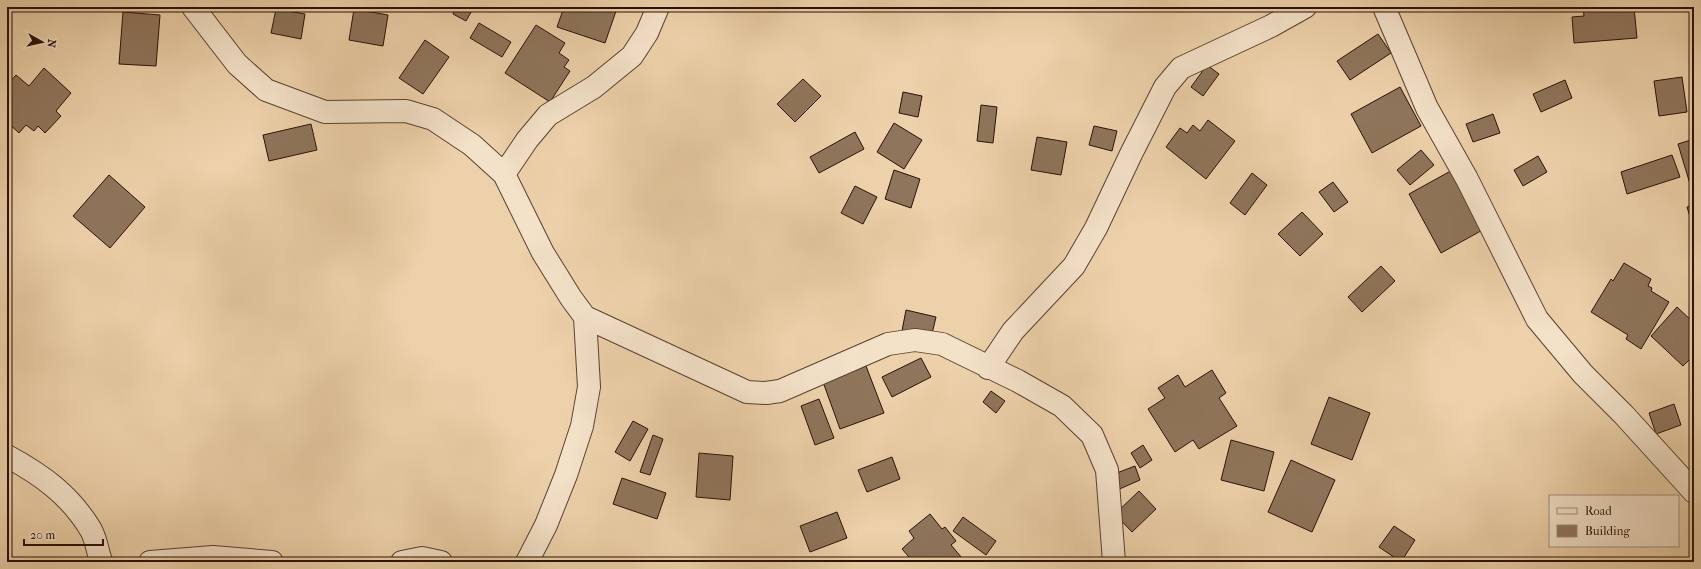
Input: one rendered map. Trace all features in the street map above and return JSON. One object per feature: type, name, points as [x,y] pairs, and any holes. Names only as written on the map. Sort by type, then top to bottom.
[{"type":"street","points":[[193,7],[237,64],[266,90],[325,112],[406,111],[433,119],[472,145],[504,174],[543,253],[571,298],[585,317],[747,392],[766,393],[780,390],[888,344],[915,340],[942,344],[988,368],[1018,381],[1062,406],[1092,435],[1106,470],[1114,562]]},
{"type":"street","points":[[504,174],[527,140],[548,115],[594,87],[632,56],[647,33],[658,7]]},
{"type":"street","points":[[988,368],[1013,331],[1074,266],[1096,228],[1165,87],[1177,73],[1182,68],[1271,26],[1305,7]]},
{"type":"street","points":[[1384,7],[1427,108],[1467,179],[1538,319],[1583,374],[1624,415],[1694,492]]},
{"type":"street","points":[[527,562],[546,525],[563,483],[582,426],[589,387],[585,317]]},
{"type":"street","points":[[7,456],[32,470],[67,498],[92,531],[101,562]]},
{"type":"street","points":[[150,562],[212,557],[272,562]]},
{"type":"street","points":[[402,562],[422,558],[442,562]]},
{"type":"building","points":[[456,7],[474,7],[466,21],[453,14]]},
{"type":"building","points":[[564,7],[605,7],[616,11],[605,43],[557,27]]},
{"type":"building","points":[[1583,7],[1634,7],[1637,38],[1574,43],[1572,17],[1584,16]]},
{"type":"building","points":[[276,9],[305,14],[301,39],[271,33]]},
{"type":"building","points":[[354,9],[388,15],[383,46],[349,40]]},
{"type":"building","points":[[123,12],[160,15],[156,66],[119,64]]},
{"type":"building","points":[[479,23],[511,42],[502,57],[470,38]]},
{"type":"building","points":[[536,25],[565,43],[559,53],[569,60],[564,67],[570,71],[550,102],[505,73]]},
{"type":"building","points":[[1378,34],[1391,53],[1350,80],[1337,61]]},
{"type":"building","points":[[425,40],[449,57],[423,94],[399,78]]},
{"type":"building","points":[[1207,65],[1219,74],[1203,96],[1191,87]]},
{"type":"building","points":[[44,68],[71,93],[56,111],[61,116],[45,133],[38,126],[34,131],[26,125],[19,133],[7,122],[7,105],[9,102],[7,100],[7,85],[16,75],[29,86]]},
{"type":"building","points":[[1682,77],[1687,112],[1659,116],[1654,81]]},
{"type":"building","points":[[803,79],[821,96],[795,122],[777,104]]},
{"type":"building","points":[[1565,80],[1572,98],[1541,112],[1533,94]]},
{"type":"building","points":[[1400,87],[1421,126],[1372,153],[1351,114]]},
{"type":"building","points":[[903,92],[922,96],[918,117],[899,113]]},
{"type":"building","points":[[981,105],[997,107],[993,143],[977,141]]},
{"type":"building","points":[[1493,114],[1500,133],[1473,142],[1466,124]]},
{"type":"building","points":[[1208,120],[1235,141],[1206,179],[1166,147],[1180,128],[1187,133],[1193,125],[1200,131]]},
{"type":"building","points":[[894,123],[922,140],[904,169],[877,152]]},
{"type":"building","points":[[311,124],[317,150],[269,161],[263,135]]},
{"type":"building","points":[[1094,126],[1117,131],[1112,151],[1089,145]]},
{"type":"building","points":[[855,132],[864,149],[819,173],[810,157]]},
{"type":"building","points":[[1037,137],[1067,142],[1061,175],[1031,170]]},
{"type":"building","points":[[1694,139],[1694,182],[1690,184],[1678,144]]},
{"type":"building","points":[[1421,150],[1434,165],[1410,185],[1397,170]]},
{"type":"building","points":[[1672,155],[1680,177],[1627,194],[1621,172]]},
{"type":"building","points":[[1538,156],[1547,172],[1523,186],[1514,170]]},
{"type":"building","points":[[1456,168],[1488,227],[1441,253],[1409,194]]},
{"type":"building","points":[[894,170],[920,179],[911,208],[885,199]]},
{"type":"building","points":[[1252,173],[1267,185],[1245,215],[1230,203]]},
{"type":"building","points":[[109,175],[145,207],[110,248],[73,216]]},
{"type":"building","points":[[1333,182],[1348,202],[1334,212],[1319,192]]},
{"type":"building","points":[[855,186],[877,197],[863,224],[841,213]]},
{"type":"building","points":[[1694,205],[1694,230],[1687,207]]},
{"type":"building","points":[[1302,212],[1323,234],[1300,256],[1278,234]]},
{"type":"building","points":[[1624,263],[1651,279],[1648,286],[1652,288],[1651,291],[1669,302],[1641,349],[1626,339],[1628,335],[1591,312],[1611,279],[1613,281]]},
{"type":"building","points":[[1381,266],[1395,281],[1362,312],[1348,297]]},
{"type":"building","points":[[1677,307],[1694,323],[1694,355],[1683,366],[1651,336]]},
{"type":"building","points":[[906,310],[936,317],[930,342],[901,336]]},
{"type":"building","points":[[921,358],[931,377],[892,397],[882,377]]},
{"type":"building","points":[[866,366],[884,413],[840,429],[823,382]]},
{"type":"building","points":[[1212,370],[1226,393],[1219,398],[1237,426],[1199,449],[1193,440],[1175,452],[1148,409],[1165,398],[1158,388],[1178,375],[1185,387]]},
{"type":"building","points":[[991,391],[1005,401],[996,413],[983,402]]},
{"type":"building","points":[[1329,397],[1370,413],[1352,460],[1311,444]]},
{"type":"building","points":[[819,399],[834,438],[815,445],[801,406]]},
{"type":"building","points":[[1674,404],[1681,425],[1656,434],[1649,413]]},
{"type":"building","points":[[633,421],[648,429],[630,461],[615,452]]},
{"type":"building","points":[[653,435],[663,439],[650,475],[640,472]]},
{"type":"building","points":[[1231,440],[1274,452],[1264,491],[1221,480]]},
{"type":"building","points":[[1143,445],[1152,460],[1140,468],[1131,453]]},
{"type":"building","points":[[699,453],[733,456],[730,500],[696,497]]},
{"type":"building","points":[[892,457],[900,479],[867,492],[858,470]]},
{"type":"building","points":[[1291,460],[1335,480],[1312,532],[1268,512]]},
{"type":"building","points":[[1135,466],[1140,480],[1115,491],[1109,476]]},
{"type":"building","points":[[622,478],[666,493],[657,519],[613,504]]},
{"type":"building","points":[[1139,491],[1156,509],[1132,532],[1115,514]]},
{"type":"building","points":[[837,512],[847,538],[810,552],[800,526]]},
{"type":"building","points":[[930,514],[942,529],[945,527],[956,541],[951,545],[962,558],[957,562],[905,561],[909,557],[902,549],[914,538],[909,531]]},
{"type":"building","points":[[963,517],[996,541],[986,555],[953,531]]},
{"type":"building","points":[[1394,526],[1415,540],[1401,562],[1379,547]]},
{"type":"building","points":[[1039,557],[1046,562],[1035,562]]}]
